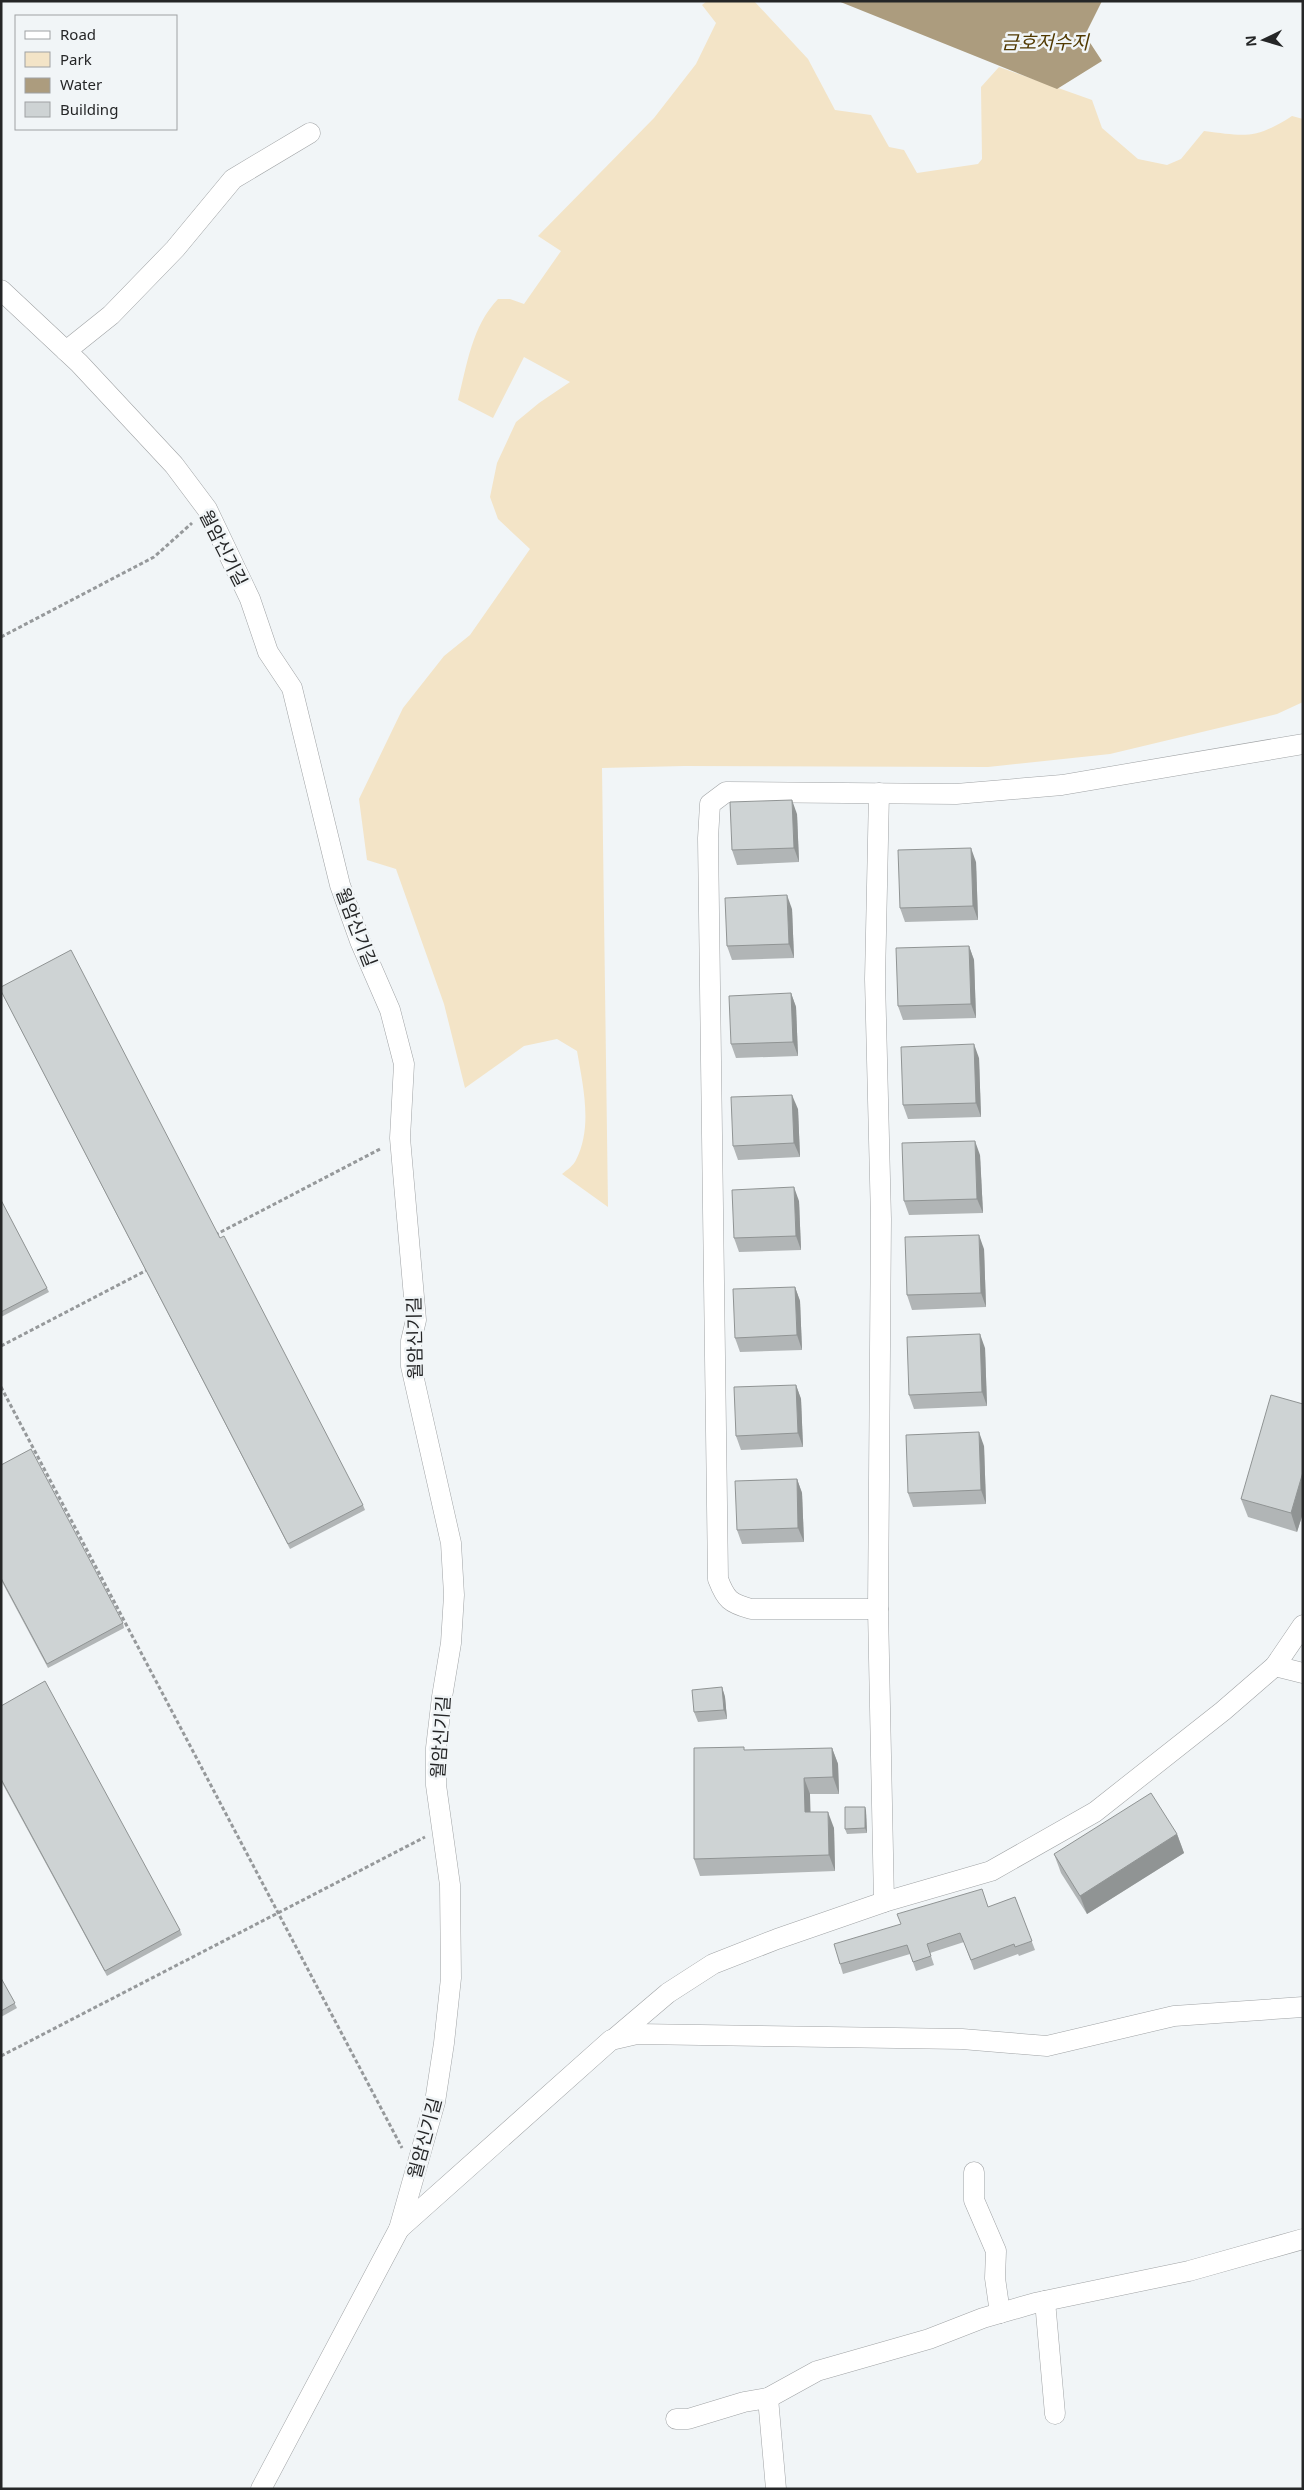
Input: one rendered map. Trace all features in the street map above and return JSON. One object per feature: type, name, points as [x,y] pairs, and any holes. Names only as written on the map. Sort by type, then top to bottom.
[{"type":"street","points":[[66,350],[111,315],[175,249],[233,178],[310,133]]},
{"type":"street","name":"월암신기길","points":[[1,290],[66,350],[174,465],[207,509],[250,599],[268,652],[292,688],[340,885],[360,941],[390,1010],[404,1064],[400,1138],[416,1320],[411,1341],[411,1366],[451,1543],[454,1595],[451,1643],[436,1748],[436,1785],[450,1885],[451,1978],[435,2102],[399,2229],[261,2489]]},
{"type":"street","points":[[878,1609],[751,1610],[737,1606],[725,1598],[718,1579],[708,838],[710,804],[726,792],[956,794],[1062,786],[1303,744]]},
{"type":"street","points":[[879,793],[875,979],[881,1219],[878,1609],[884,1902]]},
{"type":"street","points":[[399,2229],[611,2040],[668,1993],[713,1964],[777,1939],[884,1902],[991,1871],[1095,1812],[1224,1712],[1275,1666],[1303,1626]]},
{"type":"street","points":[[1275,1666],[1303,1673]]},
{"type":"street","points":[[611,2040],[637,2034],[962,2039],[1047,2046],[1174,2016],[1303,2007]]},
{"type":"street","points":[[974,2172],[974,2200],[996,2251],[995,2278],[1000,2314]]},
{"type":"street","points":[[676,2419],[688,2419],[744,2402],[768,2398],[817,2371],[929,2339],[1044,2301],[1189,2271],[1303,2239]]},
{"type":"street","points":[[1044,2301],[1055,2414]]},
{"type":"street","points":[[768,2398],[776,2489]]},
{"type":"path","points":[[1,636],[154,557],[207,509]]},
{"type":"path","points":[[214,1235],[400,1138]]},
{"type":"path","points":[[1,1346],[152,1268]]},
{"type":"path","points":[[1,1387],[414,2172]]},
{"type":"path","points":[[1,2056],[443,1828]]},
{"type":"green space","points":[[707,1],[754,1],[808,59],[835,110],[871,115],[889,147],[904,150],[917,173],[978,164],[982,159],[981,87],[999,67],[1092,100],[1102,128],[1138,159],[1167,165],[1181,159],[1204,131],[1240,135],[1259,133],[1292,116],[1303,119],[1303,702],[1277,714],[1110,754],[988,767],[684,766],[602,768],[608,1207],[562,1174],[575,1162],[584,1134],[585,1106],[577,1051],[557,1039],[524,1046],[465,1088],[444,1004],[396,869],[367,860],[359,799],[403,708],[444,656],[470,635],[530,549],[498,519],[490,497],[497,463],[516,422],[539,403],[570,382],[524,357],[493,418],[458,400],[476,334],[482,321],[498,299],[510,299],[524,304],[561,251],[538,236],[654,118],[696,64],[716,23],[702,5]]},
{"type":"water","name":"금호저수지","points":[[838,1],[1102,1],[1085,35],[1102,61],[1057,89]]},
{"type":"building","points":[[792,800],[794,848],[732,850],[730,802]]},
{"type":"building","points":[[971,848],[973,906],[900,908],[898,850]]},
{"type":"building","points":[[787,895],[789,944],[727,946],[725,898]]},
{"type":"building","points":[[969,946],[971,1004],[898,1006],[896,948]]},
{"type":"building","points":[[71,950],[220,1238],[224,1236],[363,1505],[288,1544],[1,991],[1,987]]},
{"type":"building","points":[[791,993],[793,1042],[731,1044],[729,996]]},
{"type":"building","points":[[974,1044],[976,1103],[903,1105],[901,1047]]},
{"type":"building","points":[[792,1095],[794,1143],[733,1146],[731,1097]]},
{"type":"building","points":[[975,1141],[977,1199],[904,1201],[902,1143]]},
{"type":"building","points":[[794,1187],[796,1236],[734,1238],[732,1190]]},
{"type":"building","points":[[1,1200],[47,1288],[1,1312]]},
{"type":"building","points":[[979,1235],[981,1293],[907,1295],[905,1237]]},
{"type":"building","points":[[795,1287],[797,1335],[735,1338],[733,1289]]},
{"type":"building","points":[[980,1334],[982,1392],[909,1395],[907,1337]]},
{"type":"building","points":[[796,1385],[798,1433],[736,1436],[734,1387]]},
{"type":"building","points":[[1271,1395],[1303,1404],[1303,1472],[1291,1513],[1241,1499]]},
{"type":"building","points":[[979,1432],[981,1490],[908,1493],[906,1435]]},
{"type":"building","points":[[31,1449],[123,1623],[47,1664],[1,1578],[1,1465]]},
{"type":"building","points":[[797,1479],[798,1528],[737,1530],[735,1481]]},
{"type":"building","points":[[45,1681],[180,1930],[105,1971],[1,1779],[1,1706]]},
{"type":"building","points":[[722,1687],[724,1710],[694,1712],[692,1690]]},
{"type":"building","points":[[744,1747],[744,1750],[832,1748],[833,1777],[804,1778],[805,1812],[828,1812],[829,1855],[694,1859],[694,1748]]},
{"type":"building","points":[[1151,1793],[1177,1834],[1080,1896],[1054,1854]]},
{"type":"building","points":[[845,1807],[865,1807],[865,1828],[845,1829]]},
{"type":"building","points":[[982,1889],[988,1907],[1015,1897],[1032,1941],[1015,1947],[1014,1944],[971,1960],[960,1933],[927,1944],[931,1956],[913,1962],[907,1945],[840,1964],[834,1944],[901,1924],[897,1914]]},
{"type":"building","points":[[1,1978],[15,2003],[1,2011]]}]
